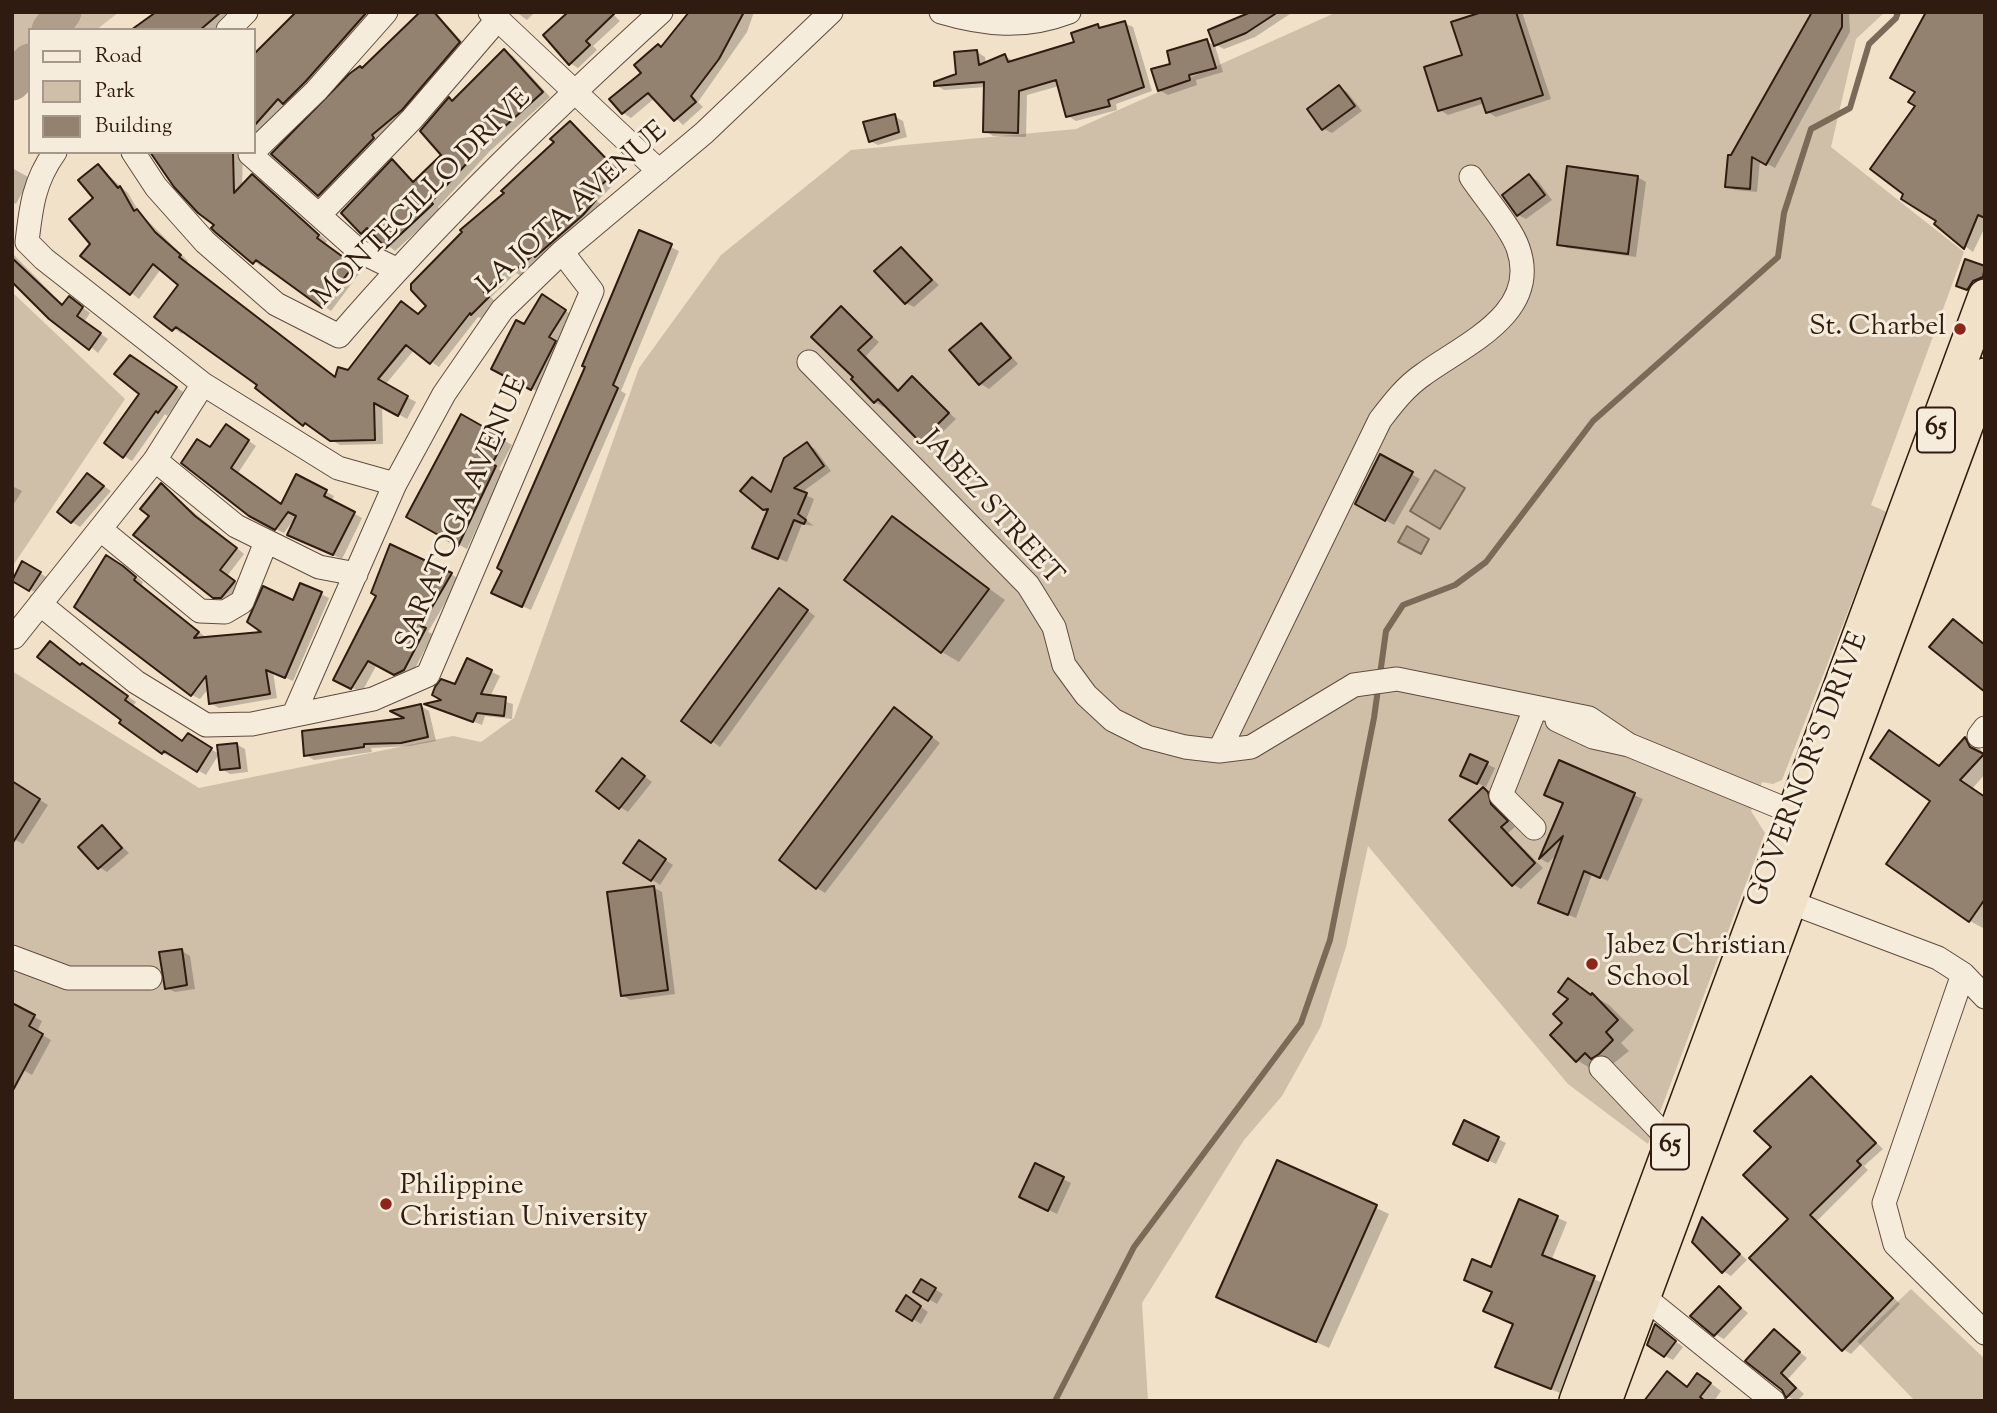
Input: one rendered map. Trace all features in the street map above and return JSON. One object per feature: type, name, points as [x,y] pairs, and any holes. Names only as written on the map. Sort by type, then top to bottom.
[{"type":"highway","name":"GOVERNOR'S DRIVE","points":[[1807,818],[1985,296]]},
{"type":"highway","name":"GOVERNOR'S DRIVE","points":[[1605,1401],[1644,1297],[1777,898],[1985,375]]},
{"type":"highway","name":"GOVERNOR'S DRIVE","points":[[1576,1401],[1672,1143],[1777,898]]},
{"type":"street","points":[[230,28],[246,12]]},
{"type":"street","points":[[256,149],[316,91],[386,12]]},
{"type":"street","name":"LA JOTA AVENUE","points":[[294,713],[396,485],[444,394],[502,310],[562,252],[704,133],[831,12]]},
{"type":"street","points":[[941,12],[974,22],[1012,18],[1040,23],[1069,12]]},
{"type":"street","name":"MONTECILLO DRIVE","points":[[134,154],[156,187],[205,242],[276,304],[339,336],[397,269],[573,92],[659,13]]},
{"type":"street","points":[[319,215],[412,119],[494,16],[660,170]]},
{"type":"street","points":[[54,154],[42,170],[20,236],[44,259],[203,384],[338,468],[396,485]]},
{"type":"street","points":[[250,154],[359,251],[397,269]]},
{"type":"street","points":[[1219,751],[1380,420],[1403,391],[1495,325],[1511,307],[1520,289],[1518,247],[1471,177]]},
{"type":"street","name":"SARATOGA AVENUE","points":[[40,604],[136,682],[206,725],[252,724],[294,713],[373,699],[428,675],[592,291],[562,252]]},
{"type":"street","name":"JABEZ STREET","points":[[809,362],[1028,585],[1054,628],[1064,665],[1095,703],[1113,720],[1147,737],[1185,747],[1219,751],[1251,747],[1354,685],[1397,679],[1535,709],[1593,737],[1629,744],[1807,818]]},
{"type":"street","points":[[14,637],[155,460],[203,384]]},
{"type":"street","points":[[155,460],[236,526],[319,567],[356,574]]},
{"type":"street","points":[[100,529],[200,611],[225,612],[242,602],[266,542]]},
{"type":"street","points":[[1534,828],[1501,795],[1535,709]]},
{"type":"street","points":[[1777,898],[1938,958],[1963,974],[1985,997]]},
{"type":"street","points":[[12,957],[68,978],[150,978]]},
{"type":"street","points":[[1963,974],[1884,1203],[1895,1244],[1985,1333]]},
{"type":"street","points":[[1601,1068],[1672,1143]]},
{"type":"street","points":[[1644,1297],[1773,1401]]},
{"type":"green space","points":[[12,12],[119,12],[99,28],[28,28],[28,81],[12,96]]},
{"type":"green space","points":[[1337,12],[1885,12],[1856,39],[1831,147],[1964,252],[1871,505],[1887,512],[1782,780],[1773,784],[1762,782],[1751,811],[1765,833],[1648,1144],[1568,1084],[1368,846],[1346,947],[1321,1026],[1282,1096],[1244,1140],[1142,1303],[1148,1401],[12,1401],[12,671],[199,788],[453,736],[481,742],[514,718],[639,368],[721,255],[851,150],[1076,129]]},
{"type":"green space","points":[[12,292],[125,399],[12,567]]},
{"type":"green space","points":[[1911,1289],[1985,1359],[1985,1401],[1915,1401],[1857,1341]]},
{"type":"shaded area","points":[[1435,470],[1465,488],[1440,529],[1410,511]]},
{"type":"shaded area","points":[[1407,526],[1429,539],[1421,554],[1398,542]]},
{"type":"building","points":[[156,12],[221,12],[202,28],[134,28]]},
{"type":"building","points":[[296,12],[367,12],[306,81],[283,104],[278,99],[256,124],[256,52]]},
{"type":"building","points":[[420,12],[434,12],[460,42],[402,110],[372,135],[374,138],[318,196],[271,154],[349,74],[360,66],[362,68]]},
{"type":"building","points":[[568,12],[616,12],[586,41],[590,45],[569,65],[543,35]]},
{"type":"building","points":[[689,12],[744,12],[719,59],[691,96],[696,102],[674,121],[648,93],[622,114],[609,99],[641,73],[634,65],[658,44],[661,47]]},
{"type":"building","points":[[1251,12],[1278,12],[1246,33],[1214,46],[1208,30]]},
{"type":"building","points":[[1482,12],[1516,12],[1543,95],[1486,113],[1481,98],[1438,111],[1424,67],[1462,55],[1451,22]]},
{"type":"building","points":[[1812,12],[1842,12],[1842,27],[1766,165],[1752,157],[1750,189],[1725,187],[1728,155],[1731,155]]},
{"type":"building","points":[[1926,12],[1985,12],[1985,218],[1978,215],[1964,249],[1934,224],[1936,221],[1901,199],[1903,194],[1870,169],[1915,106],[1908,102],[1915,92],[1890,78]]},
{"type":"building","points":[[1125,21],[1144,87],[1108,100],[1110,106],[1066,117],[1056,80],[1019,91],[1018,133],[983,132],[984,82],[934,86],[934,82],[956,74],[954,52],[977,50],[979,65],[1005,54],[1008,62],[1074,42],[1071,33],[1098,24],[1099,28]]},
{"type":"building","points":[[1207,39],[1216,68],[1189,75],[1190,80],[1158,91],[1151,69],[1170,64],[1167,51]]},
{"type":"building","points":[[504,49],[543,92],[482,147],[431,202],[433,204],[386,248],[367,228],[361,234],[341,213],[392,159],[413,182],[441,155],[420,131],[449,97],[452,101]]},
{"type":"building","points":[[1339,85],[1355,106],[1322,130],[1307,109]]},
{"type":"building","points":[[895,114],[899,132],[869,142],[863,122]]},
{"type":"building","points":[[570,121],[617,170],[590,196],[596,200],[583,215],[513,273],[508,268],[484,292],[489,297],[471,315],[470,313],[430,364],[406,345],[378,379],[408,396],[398,416],[374,403],[375,440],[330,441],[305,423],[303,426],[255,388],[257,385],[176,327],[172,331],[154,317],[178,285],[153,264],[130,295],[80,256],[90,244],[69,219],[93,198],[78,180],[98,164],[118,188],[120,186],[134,211],[137,209],[155,232],[181,255],[179,257],[335,377],[338,367],[348,370],[401,301],[418,314],[426,306],[411,290],[411,284],[462,232],[460,230],[504,193],[501,191],[554,142],[550,139]]},
{"type":"building","points":[[151,154],[233,154],[234,193],[252,174],[319,235],[317,238],[354,265],[322,308],[256,260],[253,264],[215,232],[211,228],[214,225],[198,213],[174,187]]},
{"type":"building","points":[[1567,166],[1638,176],[1628,254],[1557,245]]},
{"type":"building","points":[[1529,174],[1545,195],[1517,216],[1502,195]]},
{"type":"building","points":[[639,230],[672,244],[613,385],[618,388],[522,607],[491,593],[502,571],[497,568],[585,367],[582,366]]},
{"type":"building","points":[[901,247],[932,280],[905,304],[874,271]]},
{"type":"building","points":[[12,258],[62,305],[69,296],[83,307],[77,316],[101,333],[89,350],[49,319],[12,282]]},
{"type":"building","points":[[1965,259],[1985,266],[1983,277],[1973,281],[1967,290],[1956,286]]},
{"type":"building","points":[[542,294],[566,310],[549,337],[556,341],[531,390],[491,369],[516,320],[524,324]]},
{"type":"building","points":[[841,306],[872,337],[858,350],[898,391],[912,376],[949,413],[920,442],[878,399],[874,403],[851,379],[853,377],[811,337]]},
{"type":"building","points":[[981,323],[1011,358],[979,385],[949,350]]},
{"type":"building","points":[[130,355],[177,387],[158,413],[156,411],[123,458],[104,443],[139,394],[114,374]]},
{"type":"building","points":[[461,414],[505,439],[492,464],[496,466],[458,546],[406,517]]},
{"type":"building","points":[[226,424],[249,440],[231,468],[281,504],[296,474],[327,490],[324,496],[355,512],[333,555],[287,535],[296,516],[288,512],[275,530],[249,516],[181,463],[197,439],[210,447]]},
{"type":"building","points":[[807,442],[824,466],[794,488],[807,493],[798,514],[806,520],[804,524],[794,520],[778,559],[752,548],[768,509],[763,510],[740,491],[752,477],[771,492],[784,458]]},
{"type":"building","points":[[1380,454],[1413,472],[1385,521],[1355,504]]},
{"type":"building","points":[[87,473],[104,486],[71,523],[57,512]]},
{"type":"building","points":[[161,483],[195,516],[237,548],[220,570],[235,581],[221,598],[213,598],[133,535],[149,516],[140,509]]},
{"type":"building","points":[[892,516],[989,589],[941,653],[844,580]]},
{"type":"building","points":[[390,544],[452,573],[421,626],[426,628],[404,670],[394,675],[368,661],[351,689],[333,680],[376,596],[371,593]]},
{"type":"building","points":[[106,555],[123,566],[136,577],[134,580],[199,632],[194,638],[261,632],[247,622],[263,586],[293,600],[300,583],[322,592],[285,678],[266,670],[270,694],[209,704],[206,676],[191,696],[74,607]]},
{"type":"building","points":[[22,561],[41,572],[29,591],[12,581]]},
{"type":"building","points":[[779,588],[808,610],[711,743],[681,721]]},
{"type":"building","points":[[1953,619],[1985,645],[1985,692],[1929,647]]},
{"type":"building","points":[[50,641],[80,665],[82,663],[128,696],[125,700],[182,741],[188,733],[212,748],[197,772],[164,751],[162,754],[37,657]]},
{"type":"building","points":[[467,658],[492,670],[481,694],[506,697],[504,716],[477,713],[473,722],[424,704],[441,700],[432,695],[435,687],[441,679],[455,684]]},
{"type":"building","points":[[421,704],[428,737],[401,743],[364,744],[364,747],[304,756],[302,731],[404,718],[390,711]]},
{"type":"building","points":[[894,707],[932,737],[816,889],[779,860]]},
{"type":"building","points":[[1889,730],[1939,766],[1965,737],[1970,747],[1984,754],[1960,780],[1985,797],[1985,899],[1969,922],[1886,864],[1930,801],[1870,758]]},
{"type":"building","points":[[237,743],[240,768],[220,770],[217,745]]},
{"type":"building","points":[[1470,754],[1488,762],[1477,784],[1460,776]]},
{"type":"building","points":[[622,758],[645,776],[619,809],[596,791]]},
{"type":"building","points":[[1559,760],[1635,793],[1600,878],[1584,871],[1568,915],[1538,903],[1563,836],[1539,859],[1563,803],[1544,795]]},
{"type":"building","points":[[12,781],[40,799],[12,844]]},
{"type":"building","points":[[1483,787],[1488,792],[1491,804],[1508,821],[1501,827],[1535,863],[1512,886],[1449,820]]},
{"type":"building","points":[[102,825],[122,848],[98,869],[78,847]]},
{"type":"building","points":[[639,840],[666,859],[651,881],[623,863]]},
{"type":"building","points":[[654,886],[668,990],[621,996],[607,892]]},
{"type":"building","points":[[182,949],[187,985],[165,989],[159,952]]},
{"type":"building","points":[[1568,978],[1591,995],[1592,993],[1618,1020],[1606,1032],[1613,1040],[1599,1054],[1591,1059],[1585,1053],[1576,1062],[1550,1035],[1562,1023],[1553,1014],[1568,999],[1558,992]]},
{"type":"building","points":[[12,1003],[35,1015],[29,1026],[43,1034],[12,1092]]},
{"type":"building","points":[[1811,1076],[1876,1143],[1857,1161],[1861,1165],[1810,1215],[1893,1298],[1842,1351],[1749,1258],[1788,1219],[1743,1175],[1771,1147],[1754,1131]]},
{"type":"building","points":[[1464,1120],[1499,1137],[1488,1161],[1453,1144]]},
{"type":"building","points":[[1277,1160],[1377,1205],[1316,1342],[1216,1297]]},
{"type":"building","points":[[1035,1163],[1064,1177],[1048,1211],[1019,1197]]},
{"type":"building","points":[[1519,1199],[1558,1216],[1542,1255],[1595,1276],[1551,1389],[1495,1367],[1513,1324],[1483,1311],[1492,1292],[1464,1280],[1472,1259],[1491,1267]]},
{"type":"building","points":[[1702,1217],[1740,1254],[1722,1273],[1692,1242]]},
{"type":"building","points":[[921,1279],[936,1288],[928,1301],[913,1292]]},
{"type":"building","points":[[1719,1286],[1741,1308],[1714,1336],[1690,1316]]},
{"type":"building","points":[[906,1295],[921,1306],[912,1321],[896,1311]]},
{"type":"building","points":[[1655,1324],[1676,1341],[1664,1357],[1647,1345]]},
{"type":"building","points":[[1774,1329],[1800,1352],[1781,1373],[1796,1388],[1786,1398],[1782,1390],[1745,1361]]},
{"type":"building","points":[[1667,1371],[1687,1387],[1697,1373],[1711,1383],[1700,1397],[1705,1401],[1644,1401]]},
{"type":"waterway","points":[[51,28],[63,12]]},
{"type":"waterway","points":[[1055,1401],[1134,1247],[1301,1023],[1330,940],[1374,718],[1386,631],[1403,605],[1455,585],[1486,562],[1593,421],[1778,257],[1784,213],[1811,129],[1850,108],[1869,44],[1896,18],[1898,12]]},
{"type":"waterway","points":[[12,82],[28,64]]},
{"type":"place","name":"St. Charbel","points":[[1960,329]]},
{"type":"place","name":"Jabez Christian School","points":[[1592,964]]},
{"type":"place","name":"Philippine Christian University","points":[[386,1204]]}]
